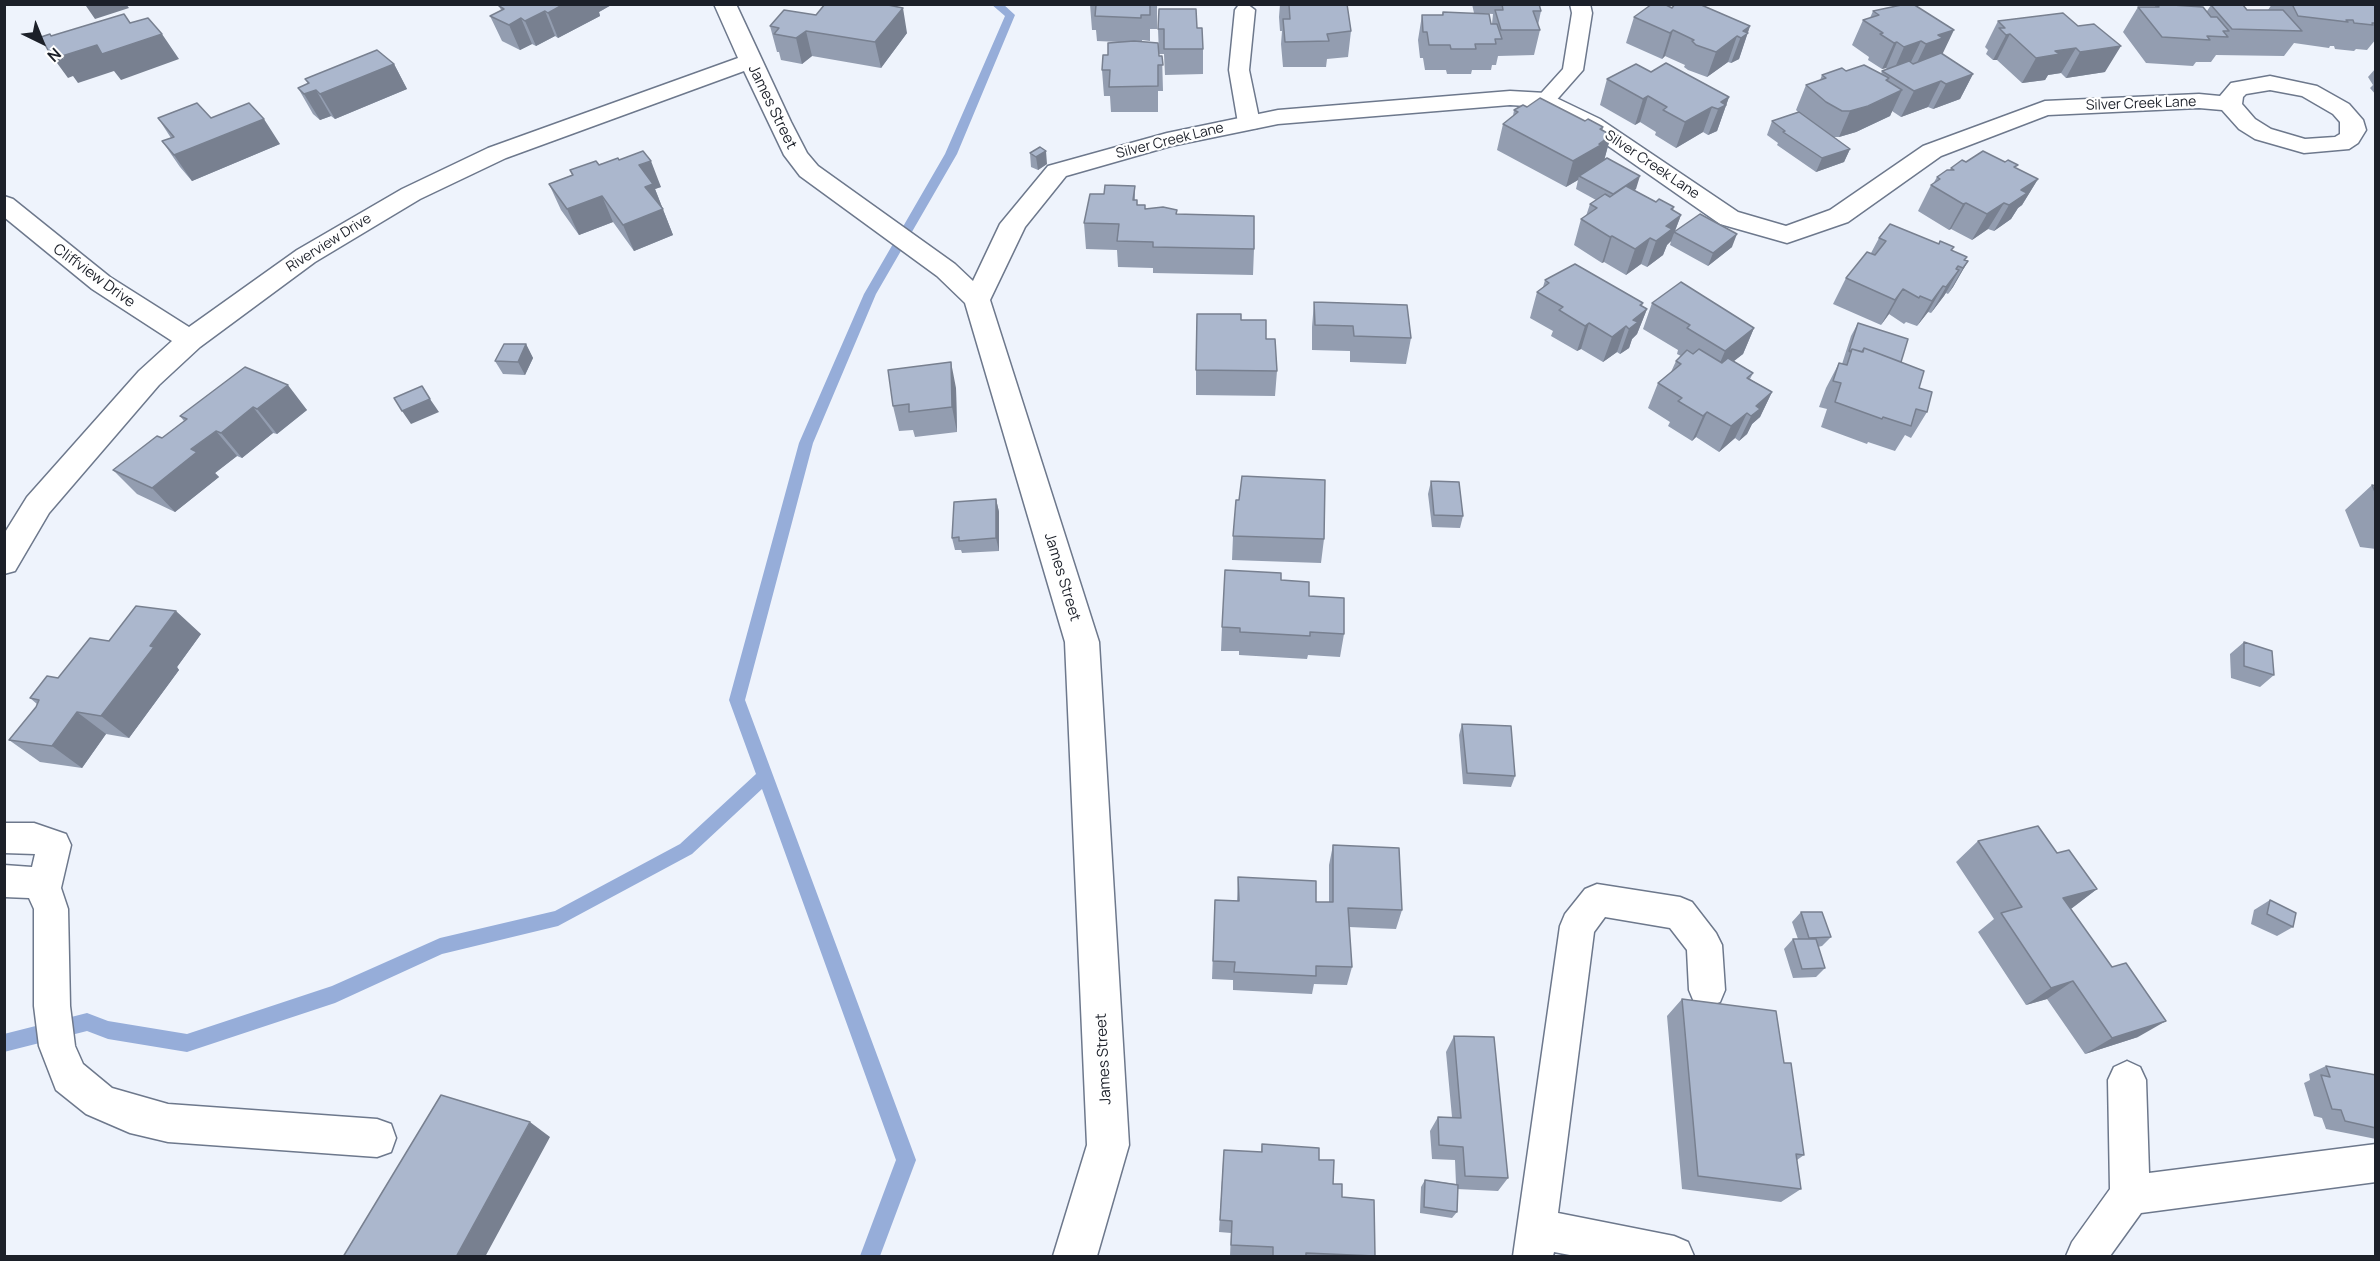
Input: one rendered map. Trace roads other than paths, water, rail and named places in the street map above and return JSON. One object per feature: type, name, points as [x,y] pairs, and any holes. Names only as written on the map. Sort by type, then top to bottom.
[{"type":"street","name":"James Street","points":[[725,4],[796,155],[818,179],[946,270],[977,300],[1082,642],[1108,1145],[1075,1257]]},
{"type":"street","name":"Riverview Drive","points":[[4,562],[38,505],[149,378],[190,339],[321,247],[449,175],[537,137],[750,61]]},
{"type":"street","points":[[2270,83],[2289,86],[2318,95],[2342,109],[2351,120],[2354,130],[2350,138],[2340,144],[2304,146],[2263,134],[2241,119],[2230,104],[2232,94],[2246,86],[2270,83]]},
{"type":"street","name":"Silver Creek Lane","points":[[977,300],[1013,224],[1057,171],[1167,140],[1278,117],[1487,100],[1546,100],[1592,124],[1729,218],[1787,235],[1839,216],[1932,151],[2045,108],[2199,101],[2230,104]]},
{"type":"street","name":"Cliffview Drive","points":[[4,204],[101,283],[190,339]]},
{"type":"lane","points":[[1546,100],[1573,69],[1582,13],[1580,4]]},
{"type":"lane","points":[[1245,6],[1239,70],[1249,123]]},
{"type":"lane","points":[[4,838],[34,838],[54,845],[44,888],[51,909],[52,1006],[57,1046],[69,1077],[99,1101],[130,1114],[168,1123],[377,1138]]},
{"type":"lane","points":[[4,881],[30,882],[44,888]]},
{"type":"lane","points":[[1674,1257],[1535,1243],[1577,926],[1597,900],[1680,914],[1704,945],[1707,990]]},
{"type":"lane","points":[[2086,1257],[2130,1195],[2127,1080]]},
{"type":"lane","points":[[2130,1195],[2376,1162]]},
{"type":"waterway","points":[[765,776],[737,700],[806,443],[870,294],[951,154],[1010,15],[996,4]]},
{"type":"waterway","points":[[4,1043],[87,1022],[108,1030],[187,1043],[335,994],[440,946],[558,918],[686,849],[765,776]]},
{"type":"waterway","points":[[765,776],[906,1160],[870,1256]]}]
